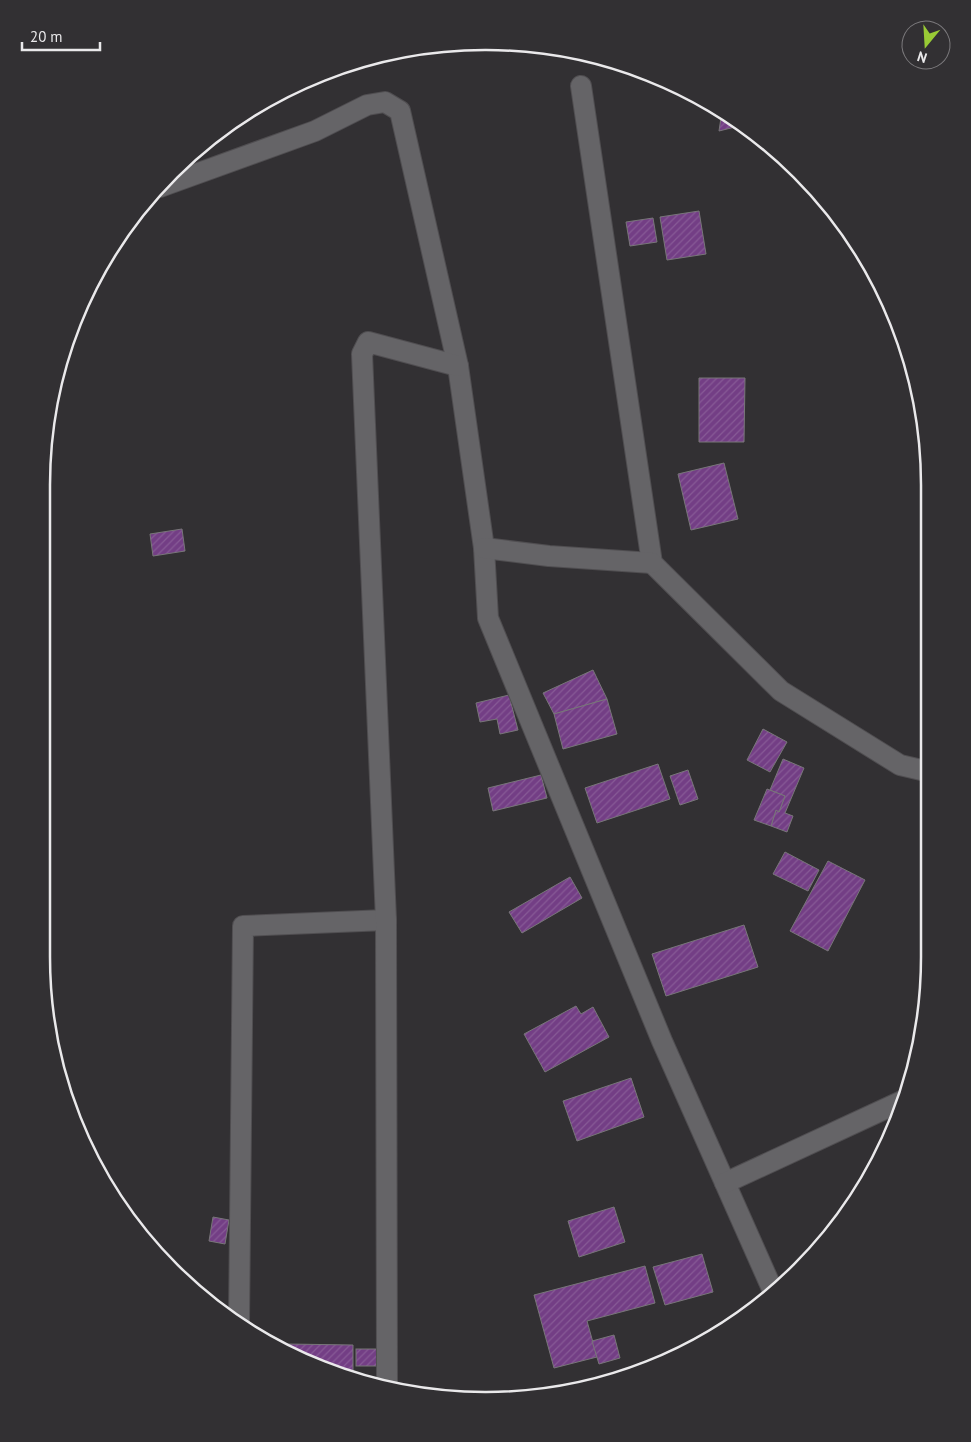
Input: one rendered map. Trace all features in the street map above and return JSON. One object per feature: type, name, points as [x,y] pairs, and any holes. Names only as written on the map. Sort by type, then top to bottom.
[{"type":"street","points":[[581,86],[652,563],[781,691],[900,765],[921,770]]},
{"type":"street","points":[[174,182],[316,131],[366,104],[385,102],[400,110],[458,366],[484,548],[488,618],[662,1041],[771,1285]]},
{"type":"street","points":[[387,1380],[386,920],[362,354],[368,342],[458,366]]},
{"type":"street","points":[[484,548],[549,556],[652,563]]},
{"type":"street","points":[[239,1316],[243,926],[386,920]]},
{"type":"street","points":[[725,1183],[895,1104]]},
{"type":"building","points":[[721,119],[733,127],[719,131]]},
{"type":"building","points":[[699,211],[706,254],[667,260],[660,217]]},
{"type":"building","points":[[653,218],[657,242],[630,246],[626,222]]},
{"type":"building","points":[[699,378],[745,378],[744,442],[699,442]]},
{"type":"building","points":[[724,463],[738,519],[691,530],[678,474]]},
{"type":"building","points":[[182,529],[185,551],[153,556],[150,534]]},
{"type":"building","points":[[593,670],[607,699],[554,714],[543,693]]},
{"type":"building","points":[[509,695],[518,730],[500,734],[497,719],[480,722],[476,703]]},
{"type":"building","points":[[607,699],[617,734],[563,749],[554,714]]},
{"type":"building","points":[[763,729],[787,742],[770,772],[747,760]]},
{"type":"building","points":[[783,759],[804,768],[785,813],[793,816],[787,832],[771,826],[776,810],[779,812],[785,796],[770,790]]},
{"type":"building","points":[[658,764],[670,799],[597,823],[585,788]]},
{"type":"building","points":[[688,770],[698,799],[680,805],[670,776]]},
{"type":"building","points":[[541,775],[547,798],[493,811],[488,788]]},
{"type":"building","points":[[767,789],[785,796],[779,812],[776,810],[771,826],[754,820]]},
{"type":"building","points":[[785,852],[819,870],[808,891],[773,874]]},
{"type":"building","points":[[828,861],[865,880],[828,951],[790,931]]},
{"type":"building","points":[[570,877],[582,898],[522,933],[509,912]]},
{"type":"building","points":[[744,925],[758,967],[666,996],[652,954]]},
{"type":"building","points":[[576,1006],[581,1014],[593,1007],[609,1037],[545,1072],[524,1034]]},
{"type":"building","points":[[631,1078],[644,1117],[577,1141],[563,1101]]},
{"type":"building","points":[[614,1207],[625,1242],[579,1257],[568,1221]]},
{"type":"building","points":[[213,1217],[229,1220],[225,1244],[209,1241]]},
{"type":"building","points":[[702,1254],[713,1292],[665,1305],[653,1267]]},
{"type":"building","points":[[645,1266],[655,1303],[587,1321],[597,1357],[554,1368],[534,1295]]},
{"type":"building","points":[[614,1335],[620,1358],[599,1364],[592,1341]]},
{"type":"building","points":[[287,1344],[353,1345],[353,1371],[319,1359]]},
{"type":"building","points":[[356,1349],[379,1349],[379,1366],[356,1366]]}]
